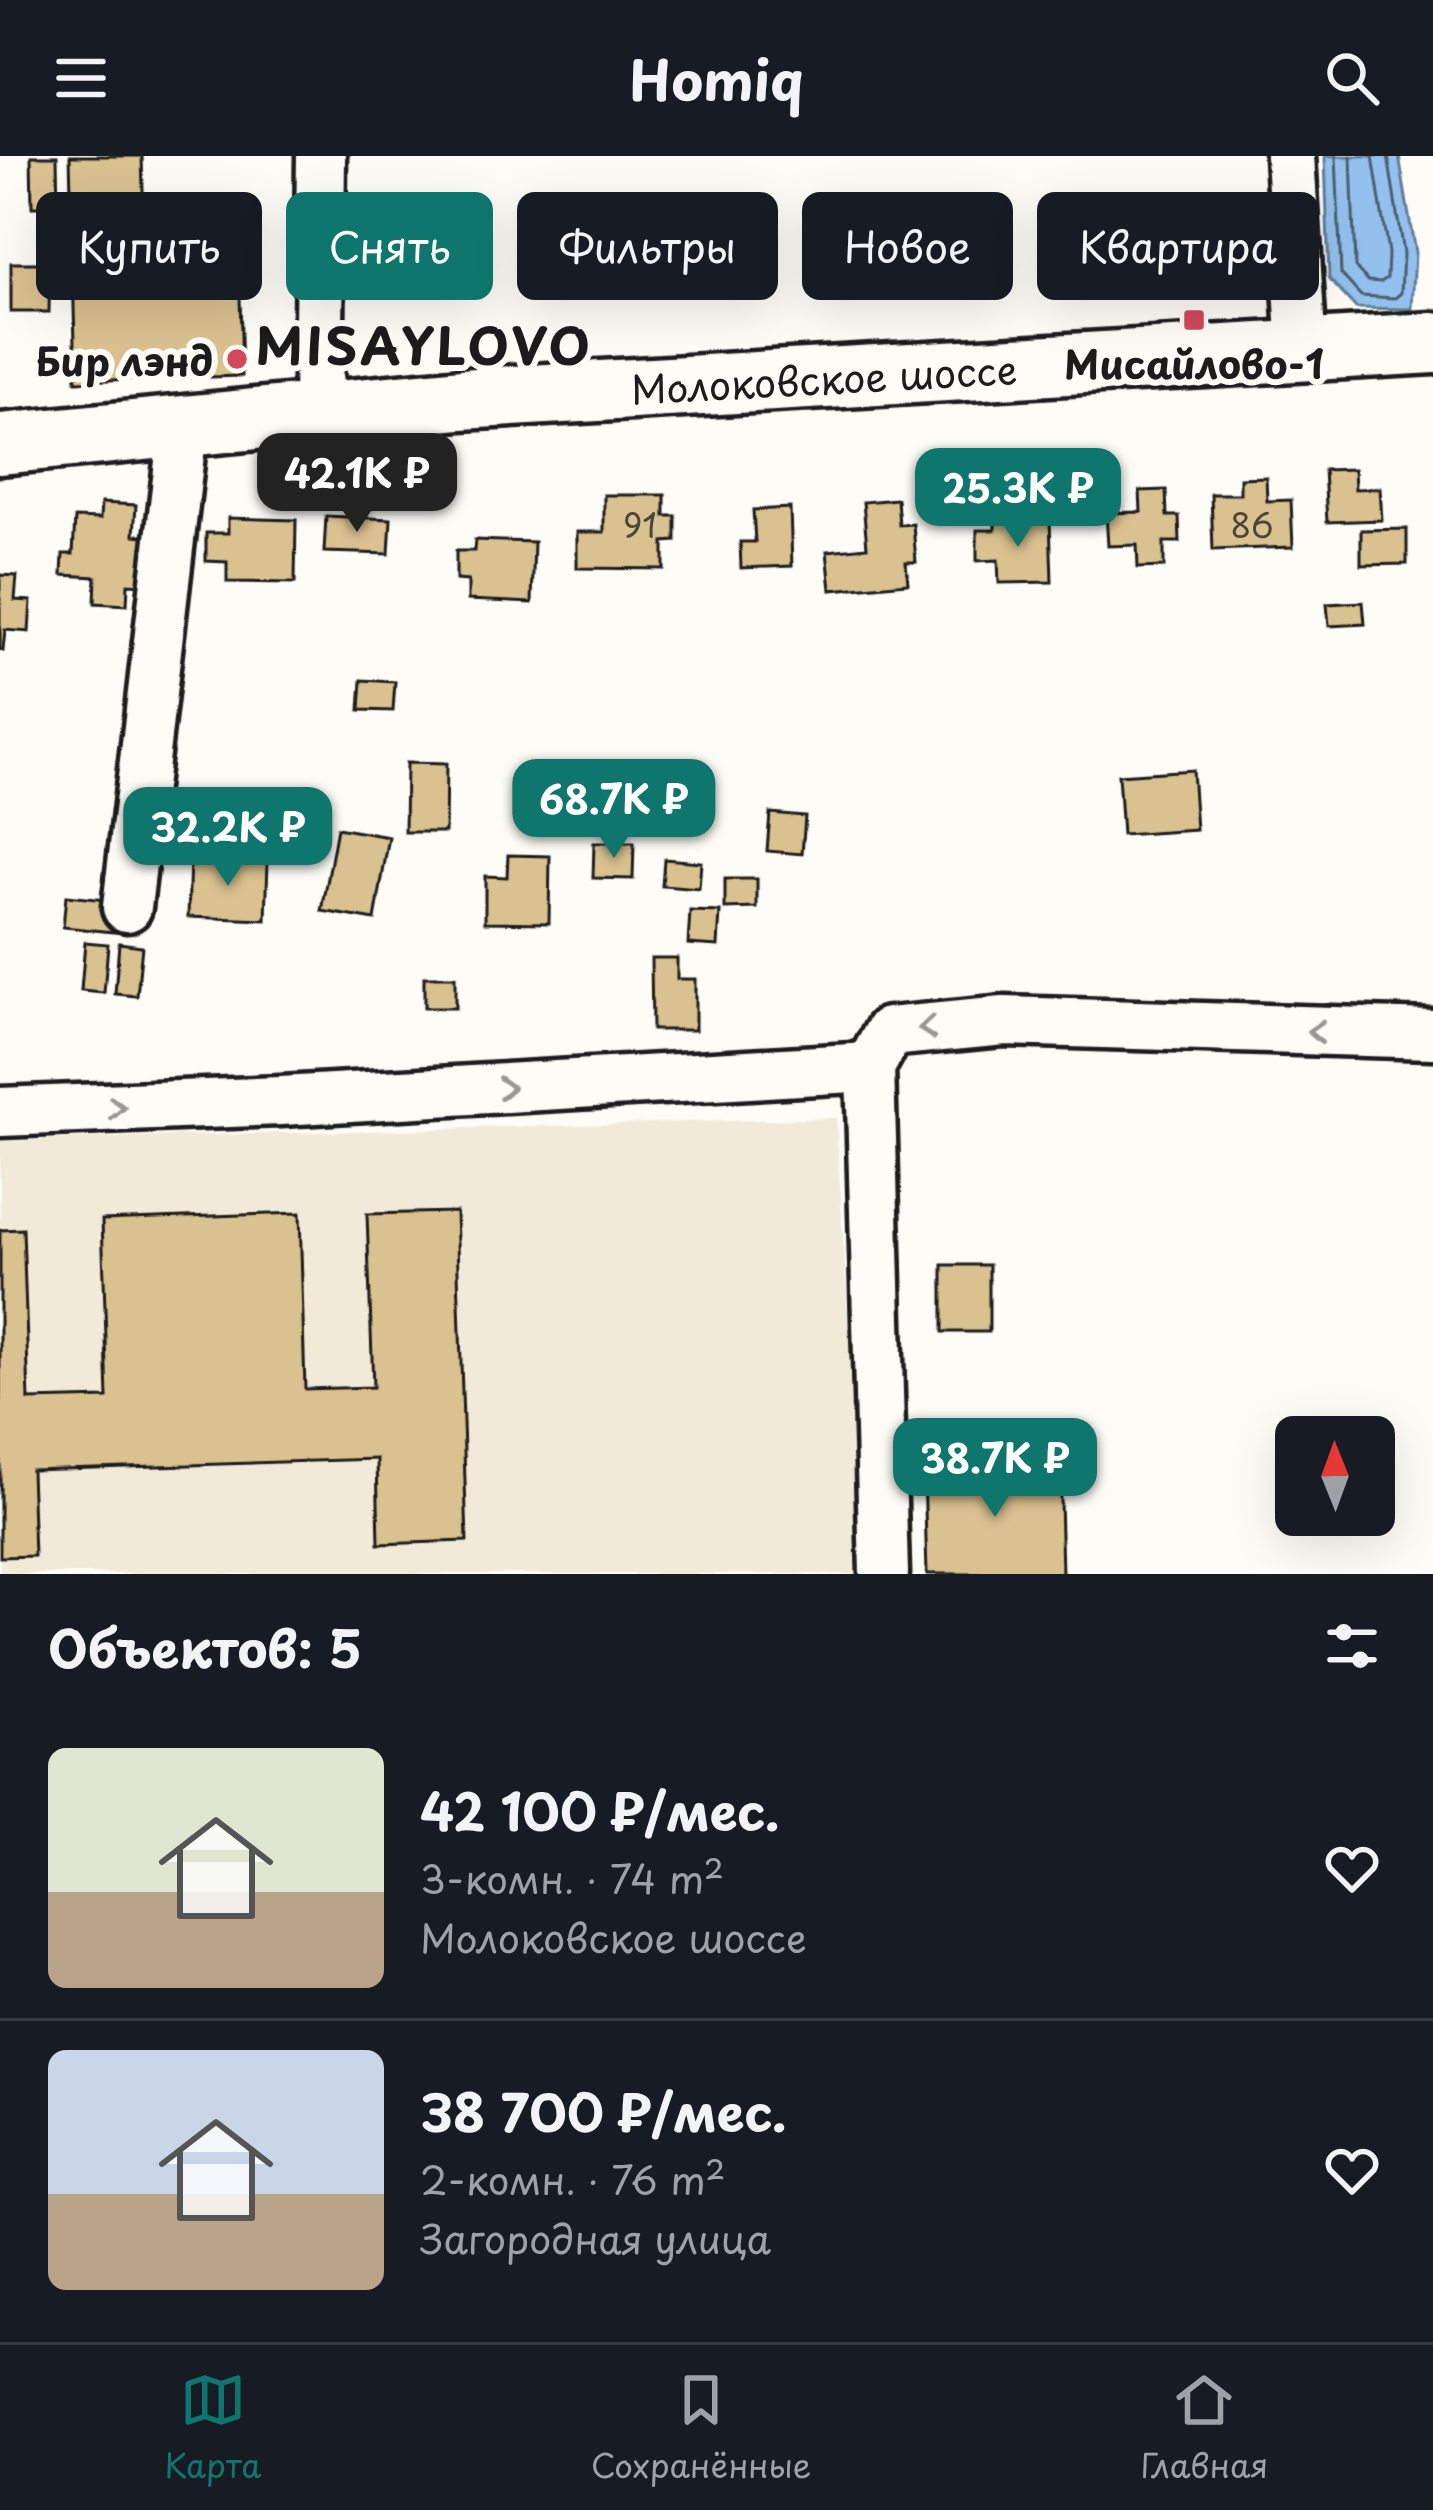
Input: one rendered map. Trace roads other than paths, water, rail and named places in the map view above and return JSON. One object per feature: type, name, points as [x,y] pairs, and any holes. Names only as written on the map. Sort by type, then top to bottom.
[{"type":"main road","name":"Молоковское шоссе","points":[[0,444],[484,398],[1433,344]]},
{"type":"street","points":[[318,413],[321,156]]},
{"type":"street","points":[[1291,156],[1302,352]]},
{"type":"street","points":[[127,907],[183,428]]},
{"type":"street","points":[[884,1574],[871,1067],[889,1032],[1004,1021],[1433,1034]]},
{"type":"street","points":[[0,1112],[304,1100],[871,1067]]},
{"type":"water","points":[[1325,156],[1399,156],[1415,252],[1412,309],[1356,308],[1329,279]]},
{"type":"place","name":"Мисайлово-1","points":[[1194,320]]},
{"type":"place","name":"Бир лэнд","points":[[237,359]]},
{"type":"district","name":"MISAYLOVO","points":[[424,343]]}]
